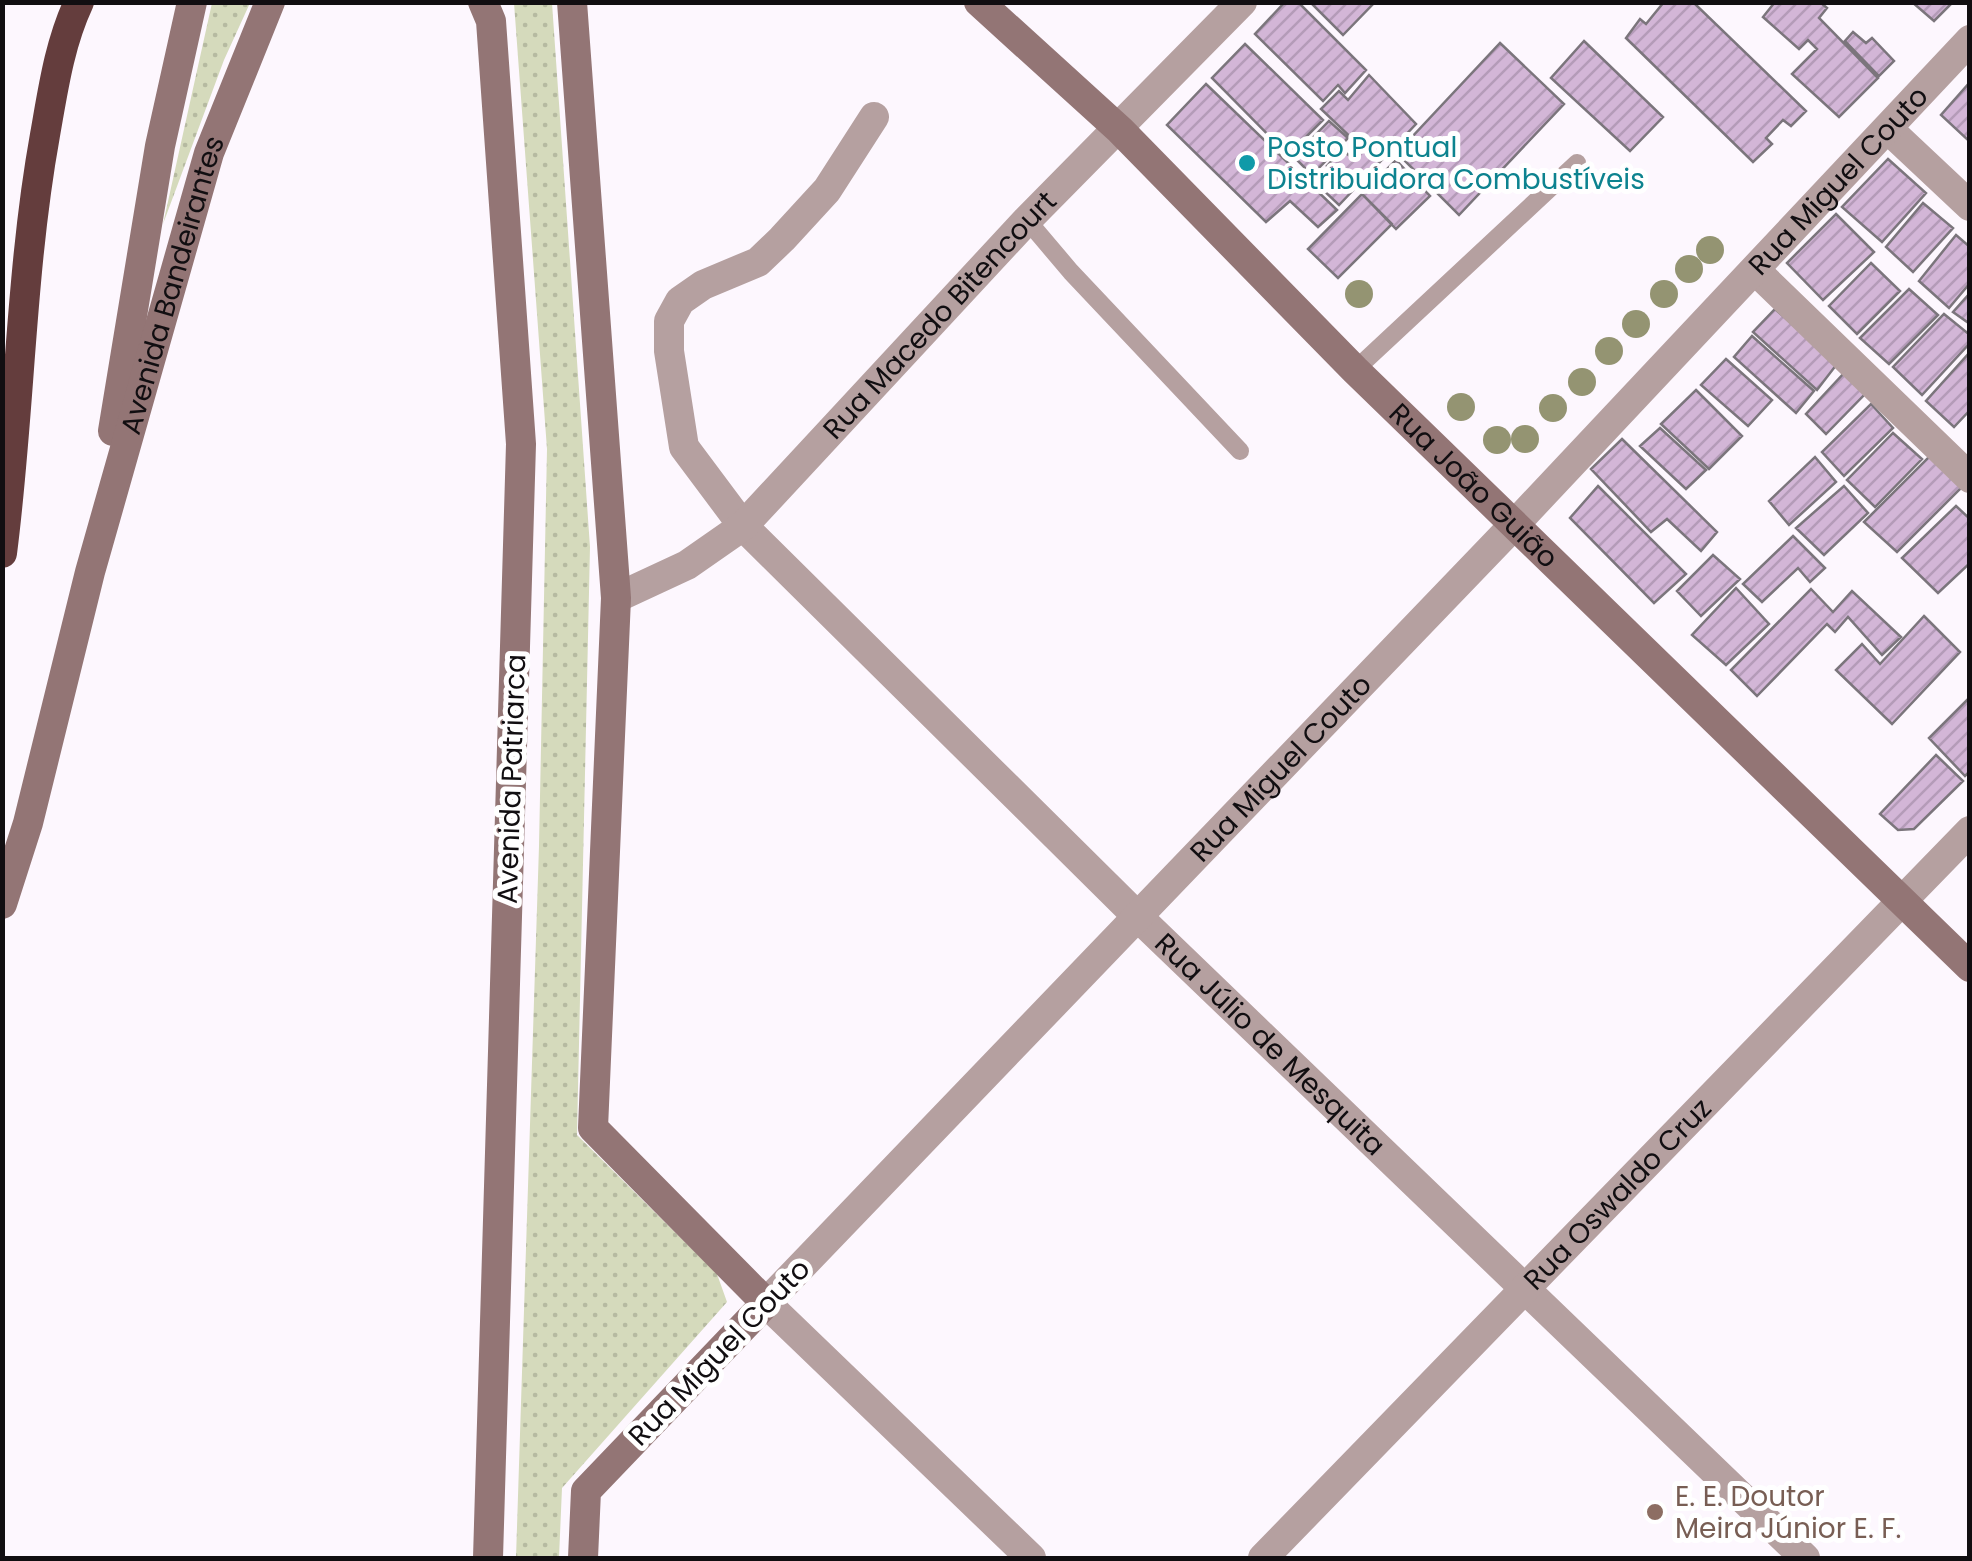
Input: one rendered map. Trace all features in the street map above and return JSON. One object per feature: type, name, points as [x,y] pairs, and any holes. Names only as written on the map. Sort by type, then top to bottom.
[{"type":"highway","points":[[2,553],[35,189],[55,74],[79,2]]},
{"type":"main road","name":"Avenida Bandeirantes","points":[[90,572],[160,146],[192,2]]},
{"type":"main road","name":"Avenida Bandeirantes","points":[[2,904],[28,823],[90,572],[209,154],[270,2]]},
{"type":"main road","name":"Avenida Patriarca","points":[[483,2],[491,21],[521,444],[488,1558]]},
{"type":"main road","points":[[572,2],[616,598],[594,1128],[766,1303]]},
{"type":"main road","name":"Rua João Guião","points":[[978,2],[1120,130],[1355,370],[1970,967]]},
{"type":"main road","name":"Rua Miguel Couto","points":[[583,1558],[586,1491],[766,1303]]},
{"type":"street","name":"Rua Macedo Bitencourt","points":[[616,598],[687,565],[743,526],[1027,220],[1120,130],[1242,2]]},
{"type":"street","name":"Rua Miguel Couto","points":[[766,1303],[1514,525],[1970,40]]},
{"type":"street","name":"Rua Júlio de Mesquita","points":[[874,117],[827,190],[782,239],[758,262],[703,285],[680,302],[669,321],[684,448],[743,526],[1136,915],[1805,1558]]},
{"type":"street","points":[[1888,129],[1970,206]]},
{"type":"street","points":[[1754,270],[1970,478]]},
{"type":"street","name":"Rua Oswaldo Cruz","points":[[1264,1558],[1970,831]]},
{"type":"street","points":[[766,1303],[1031,1558]]},
{"type":"lane","points":[[1355,370],[1577,163]]},
{"type":"lane","points":[[1027,220],[1240,451]]},
{"type":"green space","points":[[212,3],[250,3],[224,60],[163,224]]},
{"type":"green space","points":[[514,3],[552,3],[590,547],[577,1135],[717,1274],[727,1302],[562,1488],[559,1558],[516,1558],[539,846],[547,449]]},
{"type":"building","points":[[1285,2],[1298,2],[1366,70],[1345,93],[1338,85],[1323,101],[1255,34]]},
{"type":"building","points":[[1310,2],[1375,2],[1343,35]]},
{"type":"building","points":[[1664,2],[1693,2],[1806,111],[1791,126],[1783,120],[1766,138],[1772,144],[1753,162],[1626,38],[1640,19],[1646,24]]},
{"type":"building","points":[[1775,2],[1820,2],[1827,8],[1819,18],[1878,78],[1839,117],[1792,74],[1817,49],[1808,40],[1799,49],[1763,17]]},
{"type":"building","points":[[1912,2],[1953,2],[1934,21]]},
{"type":"building","points":[[1853,32],[1866,43],[1872,38],[1894,61],[1879,76],[1845,41]]},
{"type":"building","points":[[1584,41],[1663,117],[1630,151],[1551,78]]},
{"type":"building","points":[[1500,43],[1564,104],[1459,215],[1397,153]]},
{"type":"building","points":[[1245,44],[1323,120],[1288,155],[1212,78]]},
{"type":"building","points":[[1369,75],[1416,124],[1339,205],[1321,188],[1334,172],[1327,166],[1342,150],[1350,156],[1360,146],[1321,109],[1339,91],[1348,100]]},
{"type":"building","points":[[1970,82],[1970,142],[1941,115]]},
{"type":"building","name":"Posto Pontual Distribuidora Combustíveis","points":[[1206,84],[1337,210],[1318,227],[1290,201],[1266,222],[1167,125]]},
{"type":"building","points":[[1329,121],[1348,138],[1312,175],[1294,157]]},
{"type":"building","points":[[1888,159],[1926,193],[1882,242],[1842,207]]},
{"type":"building","points":[[1396,160],[1430,196],[1396,229],[1362,194]]},
{"type":"building","points":[[1362,194],[1392,224],[1338,278],[1308,249]]},
{"type":"building","points":[[1923,203],[1953,228],[1913,272],[1886,247]]},
{"type":"building","points":[[1836,214],[1874,252],[1823,300],[1787,263]]},
{"type":"building","points":[[1956,235],[1970,247],[1970,283],[1949,308],[1919,281]]},
{"type":"building","points":[[1871,263],[1900,291],[1857,334],[1829,306]]},
{"type":"building","points":[[1909,289],[1938,315],[1889,364],[1860,338]]},
{"type":"building","points":[[1970,293],[1970,324],[1953,312]]},
{"type":"building","points":[[1775,309],[1837,364],[1817,390],[1753,332]]},
{"type":"building","points":[[1944,314],[1970,335],[1970,343],[1922,395],[1893,367]]},
{"type":"building","points":[[1752,336],[1814,391],[1796,413],[1734,357]]},
{"type":"building","points":[[1970,352],[1970,410],[1954,427],[1926,401]]},
{"type":"building","points":[[1726,359],[1772,400],[1748,426],[1701,385]]},
{"type":"building","points":[[1845,372],[1866,393],[1826,434],[1806,414]]},
{"type":"building","points":[[1696,390],[1742,436],[1709,469],[1661,424]]},
{"type":"building","points":[[1871,404],[1893,428],[1844,476],[1822,452]]},
{"type":"building","points":[[1660,428],[1706,470],[1686,489],[1640,446]]},
{"type":"building","points":[[1893,433],[1922,459],[1875,507],[1847,480]]},
{"type":"building","points":[[1622,439],[1717,532],[1701,551],[1667,519],[1651,532],[1591,469]]},
{"type":"building","points":[[1933,453],[1965,484],[1897,552],[1864,522]]},
{"type":"building","points":[[1815,457],[1836,482],[1789,525],[1769,501]]},
{"type":"building","points":[[1598,486],[1686,574],[1654,603],[1570,518]]},
{"type":"building","points":[[1844,486],[1868,513],[1824,555],[1796,528]]},
{"type":"building","points":[[1956,506],[1970,519],[1970,563],[1938,593],[1902,558]]},
{"type":"building","points":[[1793,536],[1825,568],[1810,582],[1798,568],[1762,602],[1743,584]]},
{"type":"building","points":[[1713,555],[1740,579],[1701,616],[1677,591]]},
{"type":"building","points":[[1736,588],[1769,624],[1726,665],[1692,635]]},
{"type":"building","points":[[1811,589],[1833,612],[1852,591],[1901,637],[1882,655],[1848,617],[1835,632],[1827,624],[1757,696],[1731,670]]},
{"type":"building","points":[[1924,616],[1960,652],[1892,724],[1836,670],[1862,644],[1880,664]]},
{"type":"building","points":[[1970,697],[1970,771],[1965,776],[1929,738]]},
{"type":"building","points":[[1936,755],[1963,781],[1914,829],[1898,830],[1880,814]]},
{"type":"place","name":"Posto Pontual Distribuidora Combustíveis","points":[[1247,163]]},
{"type":"place","name":"E. E. Doutor Meira Júnior E. F.","points":[[1655,1512]]}]
